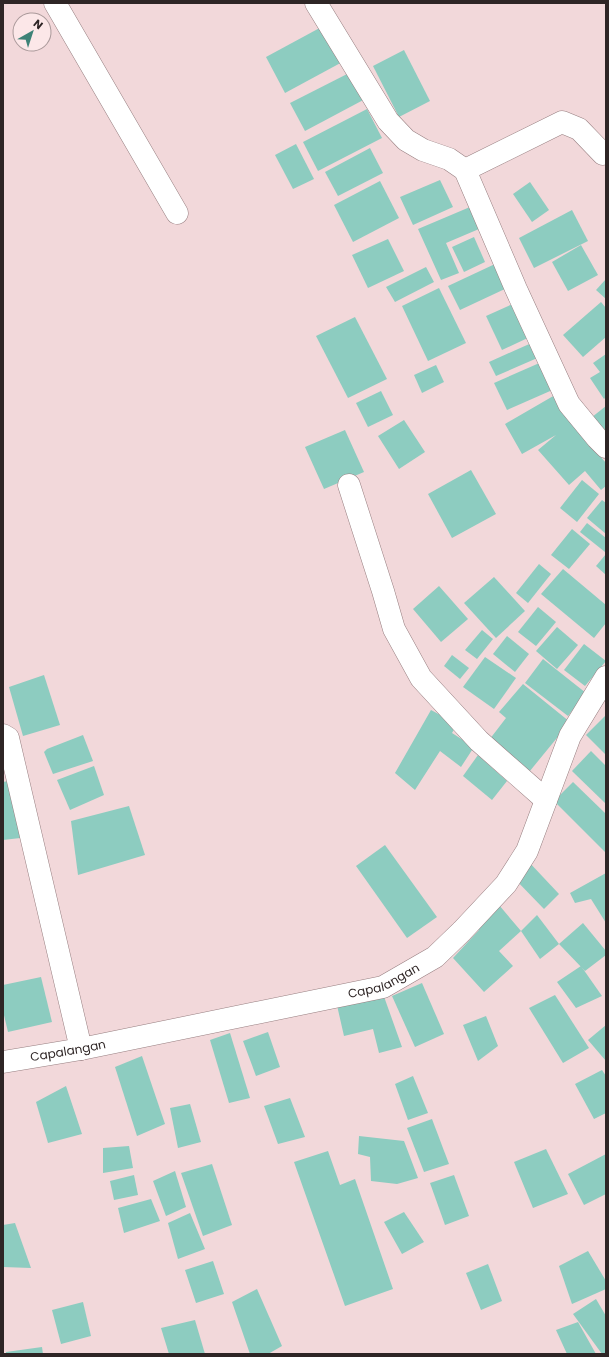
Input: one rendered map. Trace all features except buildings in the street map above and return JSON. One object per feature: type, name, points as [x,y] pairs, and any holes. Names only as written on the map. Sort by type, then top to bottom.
[{"type":"street","points":[[55,3],[177,213]]},
{"type":"street","points":[[316,3],[388,121],[406,140],[423,150],[449,159],[465,170],[516,289],[569,404],[606,447]]},
{"type":"street","points":[[465,170],[562,122],[579,129],[603,154]]},
{"type":"street","points":[[349,485],[394,629],[421,678],[479,741],[546,800]]},
{"type":"street","name":"Capalangan","points":[[3,1062],[81,1049],[383,987],[435,957],[462,931],[506,884],[527,851],[570,736],[606,677]]},
{"type":"street","points":[[3,735],[8,738],[81,1049]]}]
